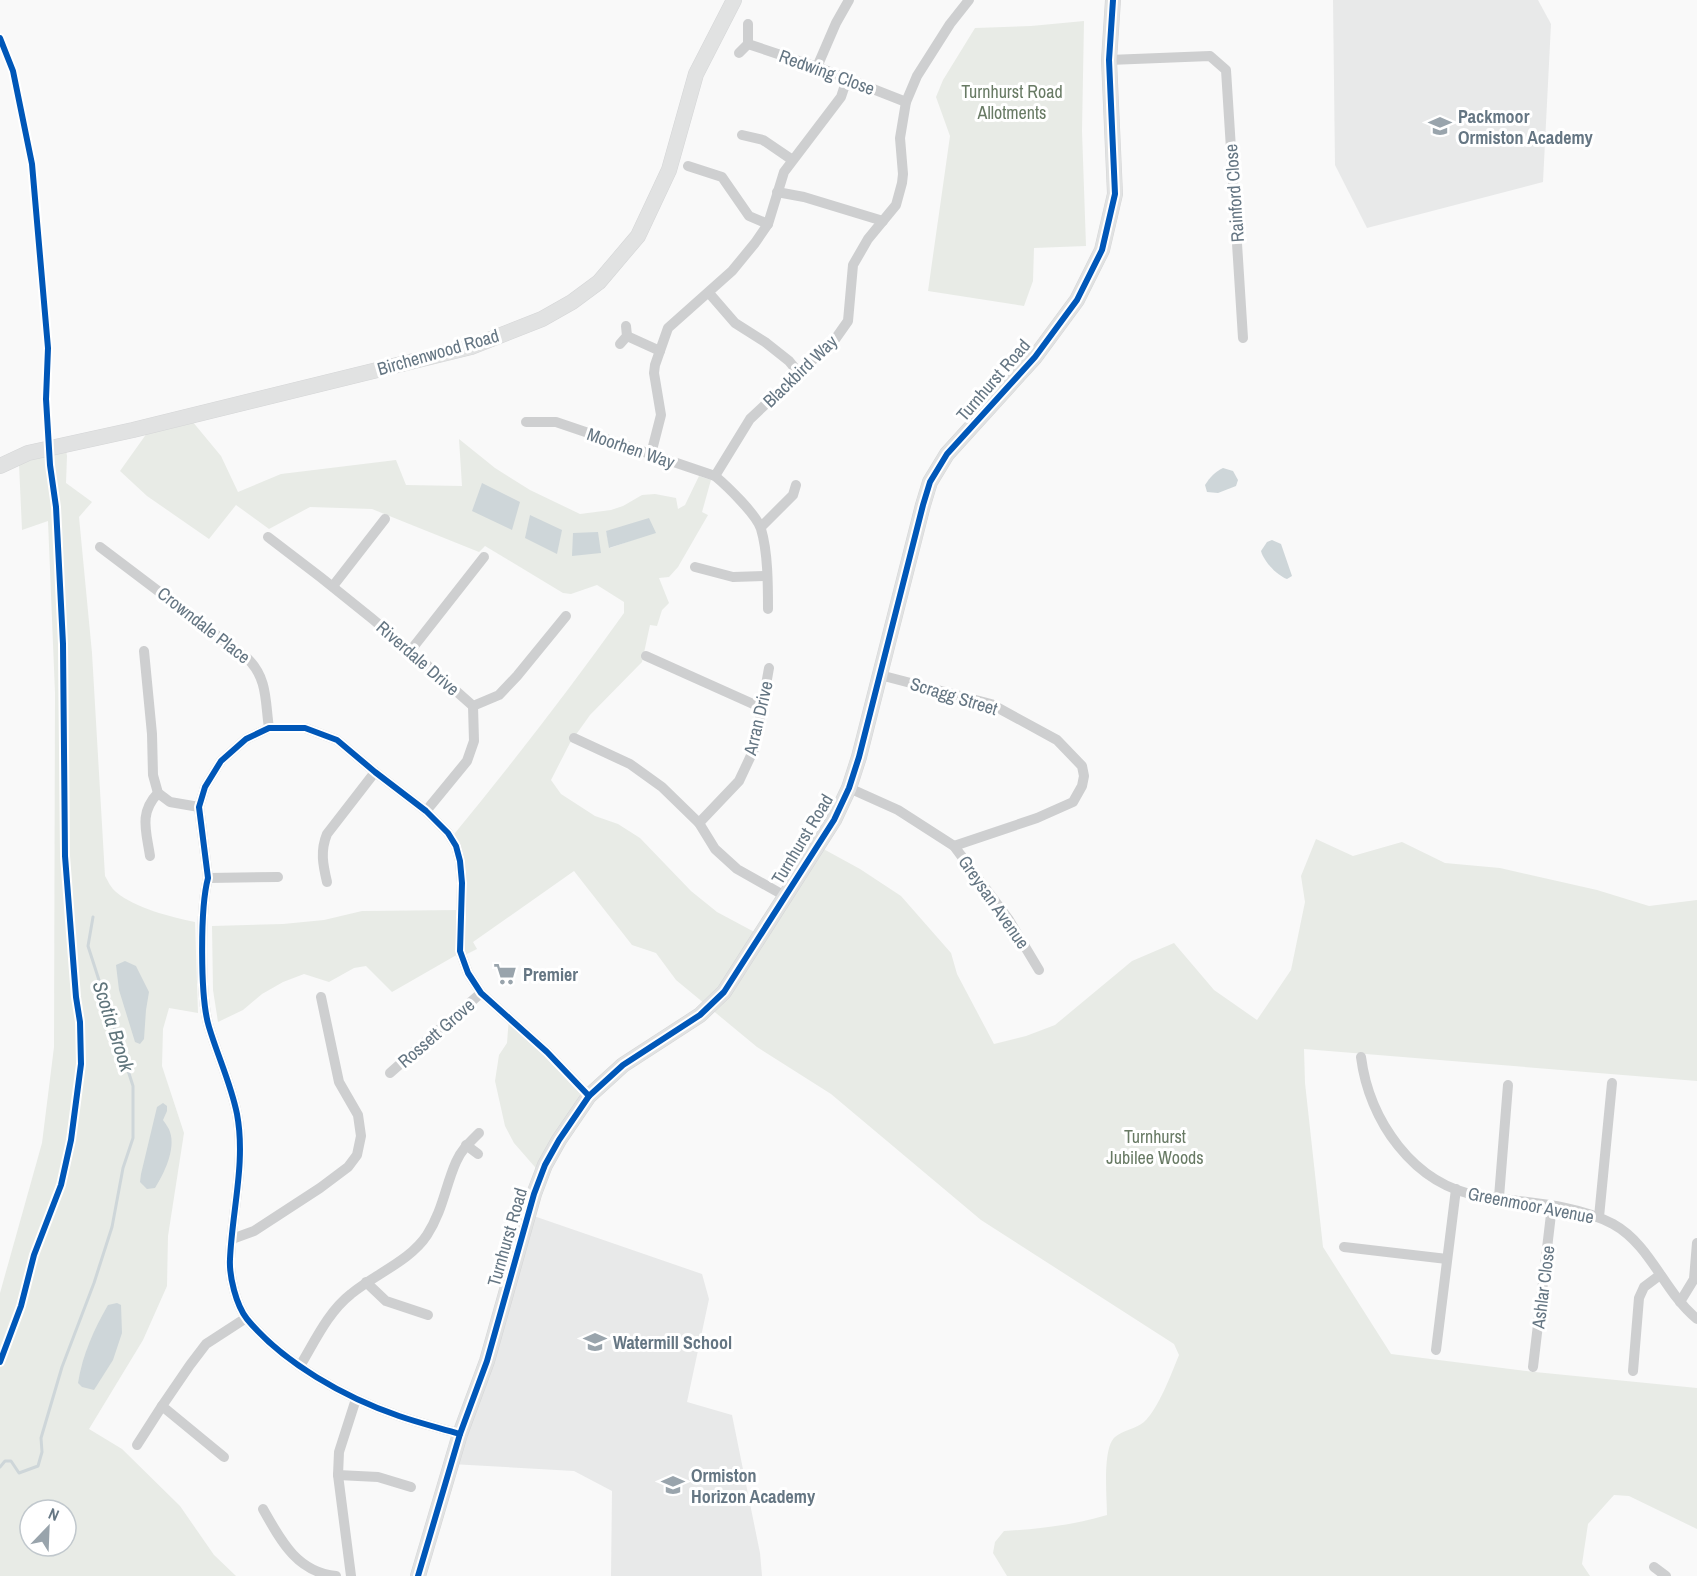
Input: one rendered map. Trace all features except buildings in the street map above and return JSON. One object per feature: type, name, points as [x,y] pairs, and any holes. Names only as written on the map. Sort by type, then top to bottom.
[{"type":"street","name":"Birchenwood Road","points":[[0,466],[28,453],[471,347],[542,320],[572,302],[599,282],[638,236],[669,170],[696,74],[734,0]]},
{"type":"street","points":[[817,67],[836,23],[849,0]]},
{"type":"street","name":"Blackbird Way","points":[[715,476],[750,419],[836,338],[848,321],[853,265],[868,239],[896,206],[903,174],[900,138],[906,102],[917,76],[950,24],[969,0]]},
{"type":"street","name":"Turnhurst Road","points":[[418,1576],[460,1434],[487,1361],[521,1234],[539,1180],[559,1140],[589,1096],[623,1065],[700,1015],[724,992],[834,820],[849,788],[859,757],[930,482],[947,454],[1035,357],[1070,310],[1102,250],[1115,194],[1109,60],[1113,0]]},
{"type":"street","points":[[739,53],[748,44],[748,24]]},
{"type":"street","name":"Redwing Close","points":[[748,44],[817,67],[906,102]]},
{"type":"street","name":"Rainford Close","points":[[1109,60],[1210,56],[1226,70],[1244,338]]},
{"type":"street","points":[[651,454],[661,415],[654,373],[668,328],[732,272],[768,224],[784,172],[791,159],[841,97],[847,79]]},
{"type":"street","points":[[742,135],[763,140],[791,159]]},
{"type":"street","points":[[688,166],[722,177],[749,216],[768,224]]},
{"type":"street","points":[[777,192],[804,197],[883,221]]},
{"type":"street","points":[[708,293],[735,323],[765,342],[789,361],[798,372]]},
{"type":"street","points":[[624,335],[660,351]]},
{"type":"street","points":[[547,422],[548,410]]},
{"type":"street","name":"Moorhen Way","points":[[526,422],[556,422],[715,476]]},
{"type":"street","points":[[715,476],[728,486],[761,527],[767,576],[768,609]]},
{"type":"street","points":[[761,527],[794,490],[804,500]]},
{"type":"street","points":[[333,586],[386,519]]},
{"type":"street","name":"Riverdale Drive","points":[[268,537],[333,586],[411,650],[473,706],[474,741],[467,761],[426,811]]},
{"type":"street","name":"Crowndale Place","points":[[100,547],[166,595],[258,669],[263,684],[269,728]]},
{"type":"street","points":[[411,650],[484,557]]},
{"type":"street","points":[[695,567],[733,577],[767,576]]},
{"type":"street","points":[[473,706],[499,695],[566,615]]},
{"type":"street","points":[[144,651],[152,734],[153,775],[158,793],[170,802],[199,807]]},
{"type":"street","points":[[646,656],[762,708]]},
{"type":"street","name":"Arran Drive","points":[[699,823],[739,781],[755,747],[769,668]]},
{"type":"street","name":"Scragg Street","points":[[880,675],[991,704],[1057,740],[1082,766],[1084,776],[1082,786],[1073,802],[1037,818],[954,846]]},
{"type":"street","points":[[460,1434],[398,1415],[356,1398],[300,1366],[270,1342],[246,1317],[237,1298],[230,1260],[239,1163],[239,1127],[231,1088],[208,1025],[203,983],[208,878],[199,807],[205,787],[221,761],[246,739],[269,728],[305,728],[321,732],[337,740],[426,811],[448,833],[458,854],[462,883],[460,951],[468,973],[481,993],[547,1052],[589,1096]]},
{"type":"street","points":[[574,738],[630,764],[662,787],[699,823],[715,849],[737,869],[785,896]]},
{"type":"street","points":[[327,882],[322,858],[327,834],[375,772]]},
{"type":"street","name":"Greysan Avenue","points":[[849,788],[898,810],[954,846],[1009,920],[1039,970]]},
{"type":"street","points":[[150,855],[145,821],[150,801],[158,793]]},
{"type":"street","points":[[208,878],[278,877]]},
{"type":"street","name":"Rossett Grove","points":[[390,1073],[481,993]]},
{"type":"street","points":[[232,1239],[254,1231],[320,1188],[348,1167],[357,1155],[361,1136],[358,1115],[339,1083],[321,997]]},
{"type":"street","name":"Greenmoor Avenue","points":[[1360,1057],[1369,1097],[1377,1113],[1396,1142],[1417,1165],[1456,1189],[1480,1196],[1552,1206],[1599,1217],[1631,1236],[1680,1302],[1697,1319]]},
{"type":"street","points":[[1599,1217],[1612,1083]]},
{"type":"street","points":[[1495,1095],[1507,1091],[1499,1197]]},
{"type":"street","points":[[300,1366],[333,1312],[349,1295],[414,1250],[427,1235],[443,1203],[457,1161],[466,1145],[479,1133]]},
{"type":"street","points":[[466,1145],[478,1154]]},
{"type":"street","points":[[1436,1350],[1456,1189]]},
{"type":"street","name":"Ashlar Close","points":[[1533,1367],[1552,1206]]},
{"type":"street","points":[[1360,1249],[1361,1237]]},
{"type":"street","points":[[1680,1302],[1694,1279],[1697,1243]]},
{"type":"street","points":[[1344,1247],[1447,1259]]},
{"type":"street","points":[[1634,1371],[1641,1351],[1639,1298],[1644,1287],[1660,1275]]},
{"type":"street","points":[[366,1282],[386,1301],[428,1315]]},
{"type":"street","points":[[136,1444],[206,1344],[246,1317]]},
{"type":"street","points":[[351,1576],[338,1475],[339,1452],[356,1398]]},
{"type":"street","points":[[162,1406],[224,1457]]},
{"type":"street","points":[[338,1475],[378,1477],[399,1488],[411,1487]]},
{"type":"street","points":[[263,1509],[298,1562],[325,1575],[336,1576]]},
{"type":"street","points":[[1654,1567],[1666,1576]]},
{"type":"shaded area","name":"Packmoor Ormiston Academy","points":[[1333,0],[1538,0],[1551,24],[1543,182],[1367,228],[1335,165]]},
{"type":"shaded area","points":[[1223,468],[1233,471],[1238,480],[1236,486],[1218,493],[1207,492],[1205,485],[1207,482]]},
{"type":"shaded area","points":[[482,483],[520,502],[512,530],[472,511]]},
{"type":"shaded area","points":[[530,515],[562,530],[557,554],[525,538]]},
{"type":"shaded area","points":[[649,518],[656,533],[609,548],[606,531]]},
{"type":"shaded area","points":[[598,532],[601,553],[572,556],[573,533]]},
{"type":"shaded area","points":[[1272,540],[1281,544],[1292,576],[1287,579],[1271,568],[1261,551],[1267,542]]},
{"type":"shaded area","points":[[125,961],[136,966],[149,992],[144,1039],[140,1044],[135,1042],[119,990],[116,965]]},
{"type":"shaded area","points":[[163,1103],[167,1106],[163,1120],[170,1132],[170,1153],[155,1188],[147,1189],[140,1182],[141,1174],[157,1107]]},
{"type":"shaded area","name":"Watermill School","points":[[528,1214],[702,1274],[709,1299],[687,1402],[732,1415],[760,1553],[762,1576],[611,1576],[612,1491],[574,1471],[451,1464]]},
{"type":"shaded area","points":[[117,1303],[121,1305],[122,1333],[113,1360],[94,1390],[82,1387],[78,1383],[89,1343],[108,1305]]},
{"type":"green space","name":"Turnhurst Road Allotments","points":[[1084,21],[1082,131],[1086,246],[1034,248],[1033,281],[1024,306],[928,291],[950,136],[936,97],[943,80],[975,28]]},
{"type":"green space","name":"Turnhurst Jubilee Woods","points":[[192,421],[221,456],[238,492],[281,474],[396,460],[406,485],[462,486],[459,439],[495,468],[530,490],[580,514],[611,510],[642,495],[655,494],[676,498],[678,509],[685,505],[699,476],[711,480],[702,512],[708,515],[678,567],[669,577],[659,578],[669,603],[662,610],[657,626],[650,625],[642,662],[590,715],[570,743],[551,780],[561,794],[595,816],[618,824],[640,838],[691,891],[717,912],[760,935],[818,846],[860,869],[901,896],[951,953],[957,974],[994,1044],[1026,1036],[1055,1025],[1132,961],[1174,943],[1214,990],[1257,1020],[1291,970],[1305,902],[1301,876],[1316,839],[1353,856],[1402,842],[1445,863],[1500,868],[1597,890],[1649,906],[1697,900],[1697,1081],[1304,1049],[1305,1083],[1323,1247],[1391,1354],[1535,1372],[1697,1388],[1697,1529],[1629,1496],[1614,1495],[1588,1524],[1582,1564],[1590,1576],[1007,1576],[993,1553],[995,1542],[1004,1531],[1056,1526],[1107,1515],[1107,1462],[1111,1443],[1118,1435],[1144,1422],[1154,1409],[1179,1355],[1174,1344],[981,1220],[831,1094],[757,1047],[676,980],[656,953],[632,945],[574,871],[473,942],[477,949],[461,957],[460,953],[392,992],[366,966],[354,968],[329,982],[304,974],[283,982],[262,994],[243,1010],[218,1022],[213,990],[212,926],[283,924],[324,920],[362,911],[460,910],[462,883],[451,838],[496,783],[603,642],[624,613],[624,602],[597,585],[571,594],[563,593],[485,546],[479,552],[372,509],[310,507],[269,529],[236,505],[209,539],[147,496],[120,471],[147,433]],"holes":[[[606,531],[655,532],[610,548]]]},
{"type":"green space","points":[[66,450],[66,483],[92,502],[79,517],[92,653],[105,876],[114,890],[133,903],[164,915],[195,922],[198,1013],[169,1008],[163,1029],[162,1066],[184,1133],[168,1236],[167,1286],[143,1340],[89,1429],[122,1449],[180,1506],[214,1555],[236,1576],[0,1576],[0,1293],[42,1143],[54,1047],[55,693],[48,521],[22,530],[19,464],[36,457]]},
{"type":"green space","points":[[509,1017],[589,1096],[541,1174],[514,1143],[505,1126],[495,1081],[499,1055],[507,1043]]},
{"type":"waterway","name":"Scotia Brook","points":[[0,1467],[5,1461],[11,1461],[19,1473],[38,1466],[42,1452],[41,1438],[62,1367],[94,1283],[112,1227],[123,1168],[133,1138],[133,1086],[88,946],[93,917]]},
{"type":"cycle path","points":[[418,1576],[460,1434],[487,1361],[534,1194],[545,1165],[589,1096],[623,1065],[700,1015],[724,992],[834,820],[849,788],[859,757],[930,482],[947,454],[1035,357],[1077,300],[1102,250],[1115,194],[1109,60],[1113,0]]},
{"type":"cycle path","points":[[0,38],[13,71],[32,164],[48,348],[46,399],[50,465],[56,507],[63,644],[65,856],[80,1022],[81,1064],[71,1140],[61,1185],[34,1255],[21,1306],[0,1362]]},
{"type":"cycle path","points":[[460,1434],[407,1419],[379,1408],[317,1377],[278,1350],[262,1335],[247,1319],[237,1298],[232,1282],[230,1259],[239,1168],[239,1132],[231,1092],[206,1014],[203,975],[202,931],[208,878],[199,807],[205,787],[221,761],[246,739],[269,728],[305,728],[337,740],[426,811],[448,833],[456,846],[460,861],[462,883],[460,951],[468,973],[481,993],[547,1052],[589,1096]]},
{"type":"place","name":"Packmoor Ormiston Academy","points":[[1440,126]]},
{"type":"place","name":"Premier","points":[[505,974]]},
{"type":"place","name":"Watermill School","points":[[595,1342]]},
{"type":"place","name":"Ormiston Horizon Academy","points":[[673,1485]]}]
